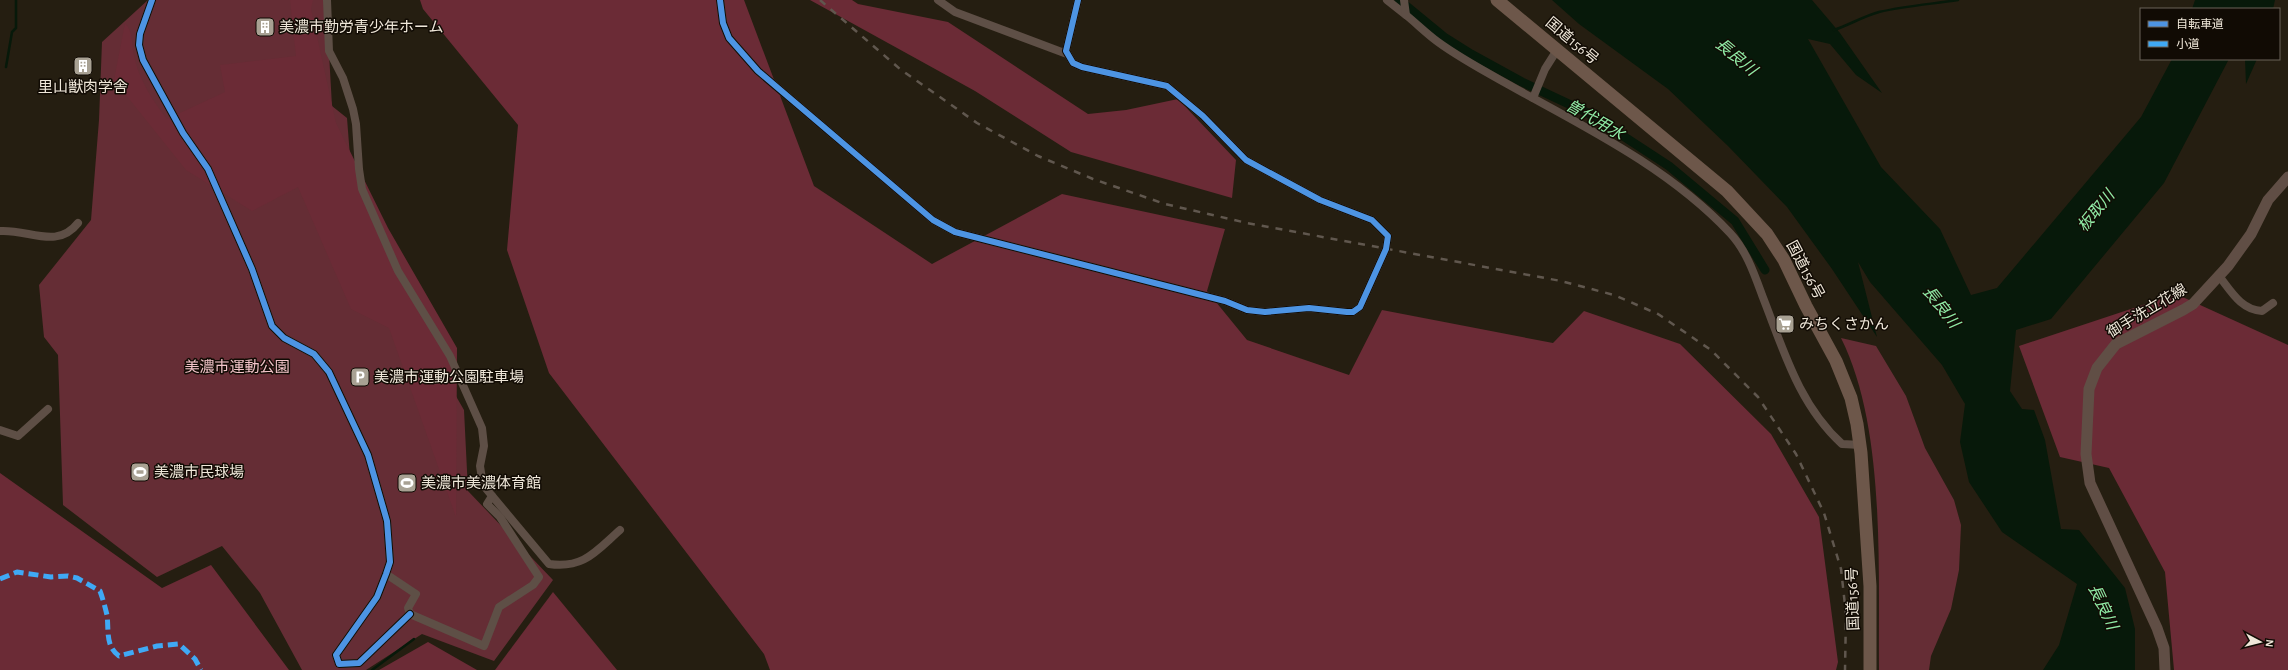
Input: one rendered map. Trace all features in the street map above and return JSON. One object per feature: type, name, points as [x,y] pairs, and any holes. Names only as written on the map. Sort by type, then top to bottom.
[{"type":"highway","name":"国道156号","points":[[1497,0],[1727,191],[1767,234],[1784,260],[1806,306],[1836,361],[1851,398],[1860,445],[1870,586],[1870,670]]},
{"type":"main road","name":"御手洗立花線","points":[[2165,670],[2164,648],[2157,628],[2090,483],[2086,454],[2089,389],[2097,368],[2116,344],[2193,304],[2219,276],[2251,234],[2268,200],[2288,177]]},
{"type":"street","points":[[152,0],[140,34],[142,56],[183,133],[208,169],[252,269],[272,326],[284,338],[314,354],[323,363],[358,429],[368,455],[387,521],[390,562],[386,574],[377,597],[336,655],[338,664],[359,663],[410,614]]},
{"type":"street","points":[[327,0],[329,51],[342,78],[353,109],[356,124],[362,189],[398,271],[450,356],[482,428],[484,446],[480,466],[480,477],[483,485],[549,564],[574,565],[587,558],[620,530]]},
{"type":"street","points":[[720,0],[723,23],[729,38],[758,71],[933,220],[955,232],[1225,301],[1248,310],[1265,312],[1309,308],[1353,312],[1360,307],[1387,244],[1388,236],[1372,220],[1320,200],[1246,160],[1203,116],[1167,86],[1082,67],[1073,63],[1067,54],[1067,46],[1078,0]]},
{"type":"street","points":[[938,0],[955,12],[1067,54]]},
{"type":"street","points":[[1387,0],[1406,13],[1438,42],[1473,66],[1535,92],[1694,197],[1732,234],[1745,254],[1754,274],[1784,358],[1802,394],[1827,428],[1842,444],[1860,445]]},
{"type":"street","points":[[1404,0],[1406,13]]},
{"type":"street","points":[[1535,92],[1548,63],[1557,50]]},
{"type":"street","points":[[0,231],[56,238],[72,231],[78,223]]},
{"type":"street","points":[[2219,276],[2241,304],[2254,310],[2262,311],[2273,303]]},
{"type":"street","points":[[0,430],[18,436],[48,410]]},
{"type":"street","points":[[386,574],[416,594],[408,608],[410,614],[484,646],[499,607],[533,585],[539,577],[500,517],[487,504],[492,496]]},
{"type":"green space","name":"美濃市運動公園","points":[[148,0],[326,0],[332,106],[347,118],[353,195],[406,310],[464,410],[468,491],[553,580],[494,661],[422,634],[366,670],[302,670],[260,593],[222,546],[157,577],[63,505],[58,355],[44,337],[39,285],[91,220],[99,120],[102,42]]},
{"type":"green space","points":[[1841,338],[1876,346],[1906,396],[1925,448],[1954,500],[1961,525],[1959,570],[1951,609],[1931,656],[1929,670],[1879,670],[1878,544],[1873,456],[1866,414],[1856,374]]},
{"type":"shaded area","points":[[290,0],[313,0],[311,9],[336,123],[388,228],[457,348],[456,517],[389,328],[351,309],[298,187],[252,211],[186,170],[114,80],[125,23],[131,34],[133,51],[139,72],[151,97],[167,119],[225,92],[220,65],[296,56]]},
{"type":"shaded area","points":[[420,0],[744,0],[814,186],[932,264],[1062,194],[1225,229],[1207,291],[1247,340],[1349,375],[1382,310],[1553,343],[1584,311],[1680,344],[1771,434],[1819,517],[1838,662],[1836,670],[770,670],[764,654],[549,373],[507,250],[518,125],[423,9]]},
{"type":"shaded area","points":[[810,0],[852,0],[858,4],[948,22],[1088,114],[1126,110],[1178,99],[1236,160],[1232,198],[1071,152],[975,91]]},
{"type":"shaded area","points":[[2176,294],[2288,345],[2288,670],[2174,670],[2165,572],[2109,468],[2060,457],[2019,346]]},
{"type":"shaded area","points":[[0,473],[162,588],[211,565],[289,670],[0,670]]},
{"type":"shaded area","points":[[553,592],[617,670],[495,670]]},
{"type":"shaded area","points":[[428,642],[477,670],[379,670]]},
{"type":"water","points":[[1552,0],[1812,0],[1840,33],[1882,93],[1856,75],[1830,44],[1808,39],[1881,167],[1940,229],[1971,295],[1997,288],[2141,117],[2171,60],[2228,60],[2164,183],[2051,319],[2016,330],[2010,391],[2022,409],[2034,410],[2045,440],[2061,529],[2079,530],[2125,588],[2135,629],[2135,670],[2043,670],[2059,645],[2077,584],[2002,532],[1969,482],[1960,442],[1965,404],[1942,365],[1870,282],[1858,262],[1877,337],[1832,269],[1787,207],[1728,146],[1668,89],[1579,24]]},
{"type":"water","points":[[2195,0],[2275,0],[2273,8],[2192,8]]},
{"type":"water","points":[[2245,60],[2257,60],[2246,84]]},
{"type":"waterway","points":[[6,67],[12,32],[16,28],[16,0]]},
{"type":"waterway","name":"曽代用水","points":[[1399,0],[1444,37],[1471,54],[1522,82],[1588,113],[1669,166],[1735,221],[1765,270]]},
{"type":"waterway","points":[[1834,30],[1879,12],[1958,0]]},
{"type":"waterway","points":[[372,670],[414,639]]},
{"type":"railway","points":[[820,0],[900,69],[977,123],[1038,156],[1093,179],[1165,204],[1247,223],[1561,281],[1614,295],[1658,314],[1711,350],[1758,397],[1796,454],[1824,513],[1841,569],[1846,614],[1845,670]]},
{"type":"marked path","points":[[0,579],[17,572],[51,577],[68,576],[77,578],[100,591],[107,615],[110,643],[119,656],[157,646],[179,644],[195,659],[201,670]]},
{"type":"cycle path","points":[[152,0],[140,34],[139,45],[143,60],[183,133],[208,169],[252,269],[272,326],[284,338],[314,354],[329,372],[368,455],[387,521],[390,562],[386,574],[377,597],[336,655],[339,664],[359,663],[410,614]]},
{"type":"cycle path","points":[[720,0],[723,23],[729,38],[758,71],[933,220],[955,232],[1225,301],[1247,310],[1265,312],[1309,308],[1353,312],[1360,307],[1386,249],[1388,236],[1372,220],[1320,200],[1246,160],[1203,116],[1167,86],[1082,67],[1073,63],[1066,51],[1078,0]]},
{"type":"place","name":"美濃市勤労青少年ホーム","points":[[265,27]]},
{"type":"place","name":"里山獣肉学舎","points":[[83,66]]},
{"type":"place","name":"みちくさかん","points":[[1785,324]]},
{"type":"place","name":"美濃市運動公園駐車場","points":[[360,377]]},
{"type":"place","name":"美濃市民球場","points":[[140,472]]},
{"type":"place","name":"美濃市美濃体育館","points":[[407,483]]},
{"type":"water label","name":"長良川","points":[[1736,57]]},
{"type":"water label","name":"板取川","points":[[2096,211]]},
{"type":"water label","name":"長良川","points":[[1941,307]]},
{"type":"water label","name":"長良川","points":[[2103,607]]}]
